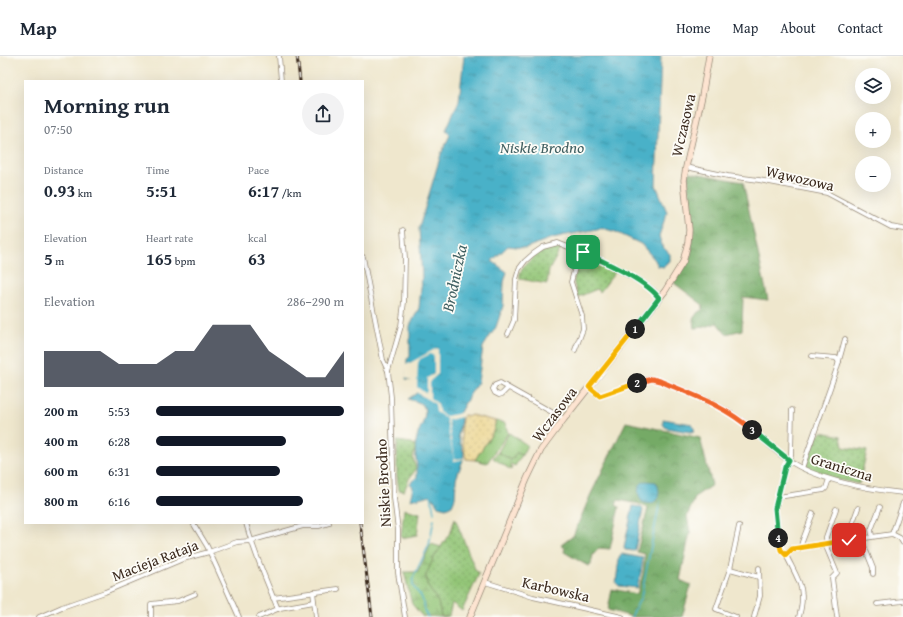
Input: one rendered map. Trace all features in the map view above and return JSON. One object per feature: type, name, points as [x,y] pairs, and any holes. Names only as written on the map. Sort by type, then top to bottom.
[{"type":"street","points":[[279,56],[281,80]]},
{"type":"street","name":"Wczasowa","points":[[470,617],[541,450],[659,298],[683,262],[688,242],[689,230],[684,180],[709,56]]},
{"type":"street","name":"Wąwozowa","points":[[686,167],[728,176],[767,181],[827,193],[891,228],[903,229]]},
{"type":"street","name":"Niskie Brodno","points":[[403,230],[405,258],[404,302],[401,326],[388,371],[391,397],[394,498],[398,530],[398,574],[405,617]]},
{"type":"street","points":[[508,334],[514,320],[516,279],[519,269],[525,261],[543,247],[558,243],[583,252],[646,284],[659,298]]},
{"type":"street","points":[[575,350],[584,329],[582,316],[571,282],[575,267],[583,252]]},
{"type":"street","points":[[364,262],[383,360],[388,371]]},
{"type":"street","points":[[802,468],[839,362],[845,338]]},
{"type":"street","points":[[812,356],[836,358],[839,362]]},
{"type":"street","name":"Graniczna","points":[[589,387],[600,396],[645,380],[652,379],[660,381],[715,404],[732,414],[789,460],[816,475],[870,489],[903,493]]},
{"type":"street","points":[[508,388],[564,419]]},
{"type":"street","points":[[792,410],[791,456],[785,467],[775,508],[779,545],[798,577],[802,590],[802,607],[799,617]]},
{"type":"street","points":[[778,497],[824,490],[829,479]]},
{"type":"street","points":[[892,534],[903,503]]},
{"type":"street","points":[[872,536],[872,530],[880,507]]},
{"type":"street","points":[[849,540],[849,533],[858,508]]},
{"type":"street","points":[[836,509],[826,537],[826,543],[837,573],[832,578],[837,617]]},
{"type":"street","points":[[801,547],[813,513]]},
{"type":"street","points":[[194,524],[207,546],[239,617]]},
{"type":"street","points":[[246,524],[250,541],[261,571],[278,609]]},
{"type":"street","name":"Macieja Rataja","points":[[39,617],[51,615],[62,607],[105,592],[183,559],[237,542],[250,541],[303,526],[319,526],[328,524]]},
{"type":"street","points":[[736,617],[716,609],[730,569],[739,526]]},
{"type":"street","points":[[786,555],[792,549],[801,547],[872,536],[892,534],[900,538],[903,543]]},
{"type":"street","points":[[861,538],[873,568],[873,574]]},
{"type":"street","points":[[754,617],[760,596],[759,568]]},
{"type":"street","points":[[730,569],[759,577]]},
{"type":"street","name":"Karbowska","points":[[485,582],[533,597],[622,617]]},
{"type":"street","points":[[273,598],[338,589]]},
{"type":"street","points":[[313,592],[316,617]]},
{"type":"street","points":[[151,617],[151,604],[178,601],[195,594]]},
{"type":"street","points":[[877,604],[903,601]]},
{"type":"street","points":[[259,617],[278,609],[314,602]]},
{"type":"green space","points":[[689,172],[743,182],[768,300],[743,297],[742,330],[726,334],[717,323],[705,327],[694,328],[693,319],[698,312],[702,310],[703,305],[674,283],[691,255],[692,240],[688,185]]},
{"type":"green space","points":[[548,247],[562,247],[549,270],[547,284],[520,279],[520,273],[529,261]]},
{"type":"green space","points":[[585,256],[616,271],[600,292],[597,289],[578,297],[574,284],[574,277],[578,265]]},
{"type":"green space","points":[[496,421],[505,423],[508,433],[487,463],[475,460],[493,432]]},
{"type":"green space","points":[[626,422],[700,438],[712,485],[696,496],[687,516],[690,532],[680,580],[691,585],[682,617],[633,617],[608,610],[612,589],[637,594],[643,574],[645,554],[637,552],[648,508],[639,504],[618,500],[616,505],[619,507],[610,549],[599,548],[593,555],[591,564],[588,566],[564,552],[565,548],[561,545],[573,536],[590,496]]},
{"type":"green space","points":[[822,432],[841,436],[843,447],[867,451],[859,484],[828,478],[805,468],[817,437]]},
{"type":"green space","points":[[509,433],[527,445],[522,455],[517,452],[511,460],[498,452]]},
{"type":"green space","points":[[397,441],[412,443],[416,446],[413,458],[416,469],[409,479],[404,491],[399,490],[397,476]]},
{"type":"green space","points":[[517,451],[522,455],[515,466],[511,464],[511,470],[493,458],[498,452],[511,460]]},
{"type":"green space","points":[[404,509],[420,513],[417,535],[401,538]]},
{"type":"green space","points":[[455,518],[475,569],[479,574],[462,611],[452,603],[449,616],[444,617],[441,616],[438,602],[427,585],[426,575],[433,559],[451,531]]},
{"type":"green space","points":[[431,544],[441,547],[433,559],[426,575],[427,585],[438,602],[441,616],[444,617],[422,616],[412,604],[404,572],[418,572]]},
{"type":"sand","points":[[464,415],[471,415],[496,421],[493,432],[475,460],[466,459],[461,430]]},
{"type":"water","name":"Niskie Brodno","points":[[464,56],[661,56],[656,185],[667,212],[659,236],[662,246],[670,254],[670,261],[664,267],[658,266],[655,260],[641,244],[616,232],[602,228],[552,238],[525,248],[508,246],[492,261],[507,272],[504,282],[503,306],[496,327],[483,347],[478,382],[460,412],[461,419],[458,436],[464,453],[463,460],[456,479],[455,498],[452,505],[446,508],[438,506],[431,495],[410,500],[413,487],[410,483],[417,477],[416,442],[424,419],[425,411],[423,405],[408,399],[417,393],[416,381],[406,379],[407,359],[410,357],[410,326],[419,308],[422,278],[419,228],[441,154],[450,135],[446,130],[459,101]]},
{"type":"water","points":[[663,419],[692,424],[695,431],[690,432],[666,428],[663,424]]},
{"type":"water","points":[[646,481],[656,482],[658,487],[659,495],[652,503],[642,502],[638,493],[640,484]]},
{"type":"water","points":[[633,506],[641,507],[643,510],[635,550],[633,551],[625,550],[624,547]]},
{"type":"water","points":[[622,554],[643,558],[637,588],[619,586],[616,583],[619,558]]},
{"type":"pier","points":[[437,348],[438,349],[438,374],[430,381],[430,398],[438,404],[439,412],[446,416],[463,411],[462,417],[448,420],[454,459],[465,459],[454,461],[446,418],[436,412],[435,404],[416,392],[415,383],[405,377],[406,365]],"holes":[[[430,354],[434,356],[434,374],[427,378],[427,391],[425,393],[417,387],[418,363],[420,359]]]},
{"type":"waterway","name":"Brodniczka","points":[[431,494],[434,513]]},
{"type":"waterway","points":[[631,617],[641,597],[660,501]]},
{"type":"waterway","name":"Brodniczka","points":[[428,617],[424,610],[422,598],[413,585],[413,578],[429,545],[434,519]]},
{"type":"railway","points":[[297,56],[300,80]]},
{"type":"railway","points":[[360,524],[372,617]]},
{"type":"route","points":[[583,252],[646,284],[659,298],[589,387],[600,396],[623,387],[652,379],[715,404],[732,414],[789,460],[785,467],[775,508],[779,545],[781,550],[786,555],[792,549],[849,540]]}]
